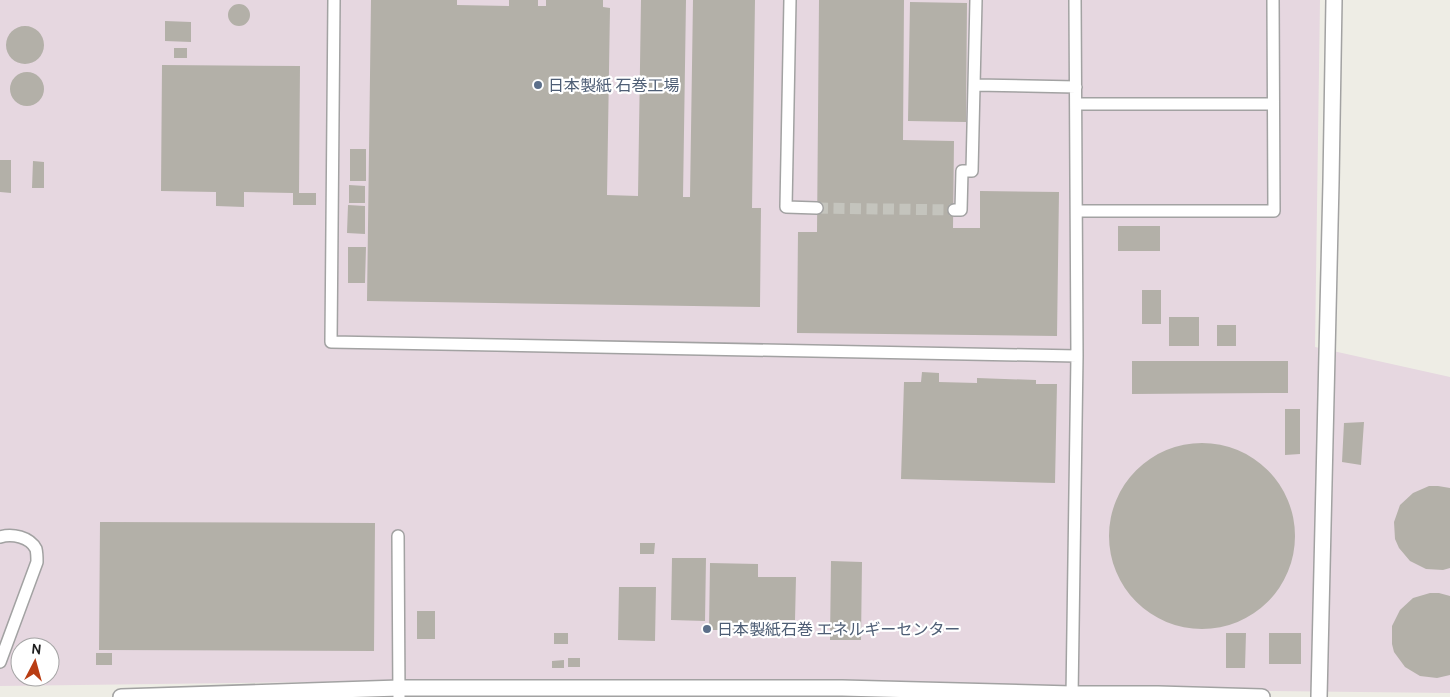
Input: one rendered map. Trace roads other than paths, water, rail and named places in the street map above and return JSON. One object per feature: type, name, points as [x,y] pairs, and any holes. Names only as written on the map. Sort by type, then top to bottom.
[{"type":"street","points":[[334,0],[331,342],[1077,356]]},
{"type":"street","points":[[790,0],[786,207],[817,208]]},
{"type":"street","points":[[954,210],[961,210],[962,171],[972,171],[976,0]]},
{"type":"street","points":[[1072,696],[1077,356],[1075,0]]},
{"type":"street","points":[[1077,211],[1274,210],[1273,0]]},
{"type":"street","points":[[1320,697],[1334,0]]},
{"type":"street","points":[[974,85],[1076,87]]},
{"type":"street","points":[[1076,104],[1273,104]]},
{"type":"street","points":[[0,537],[7,535],[30,541],[36,551],[37,562],[0,662]]},
{"type":"street","points":[[398,536],[399,693]]},
{"type":"street","points":[[121,697],[842,688],[1072,696],[1158,694],[1262,697]]},
{"type":"tunnel","points":[[817,208],[954,210]]},
{"type":"place","name":"日本製紙 石巻工場","points":[[538,85]]},
{"type":"place","name":"日本製紙石巻 エネルギーセンター","points":[[707,629]]}]
